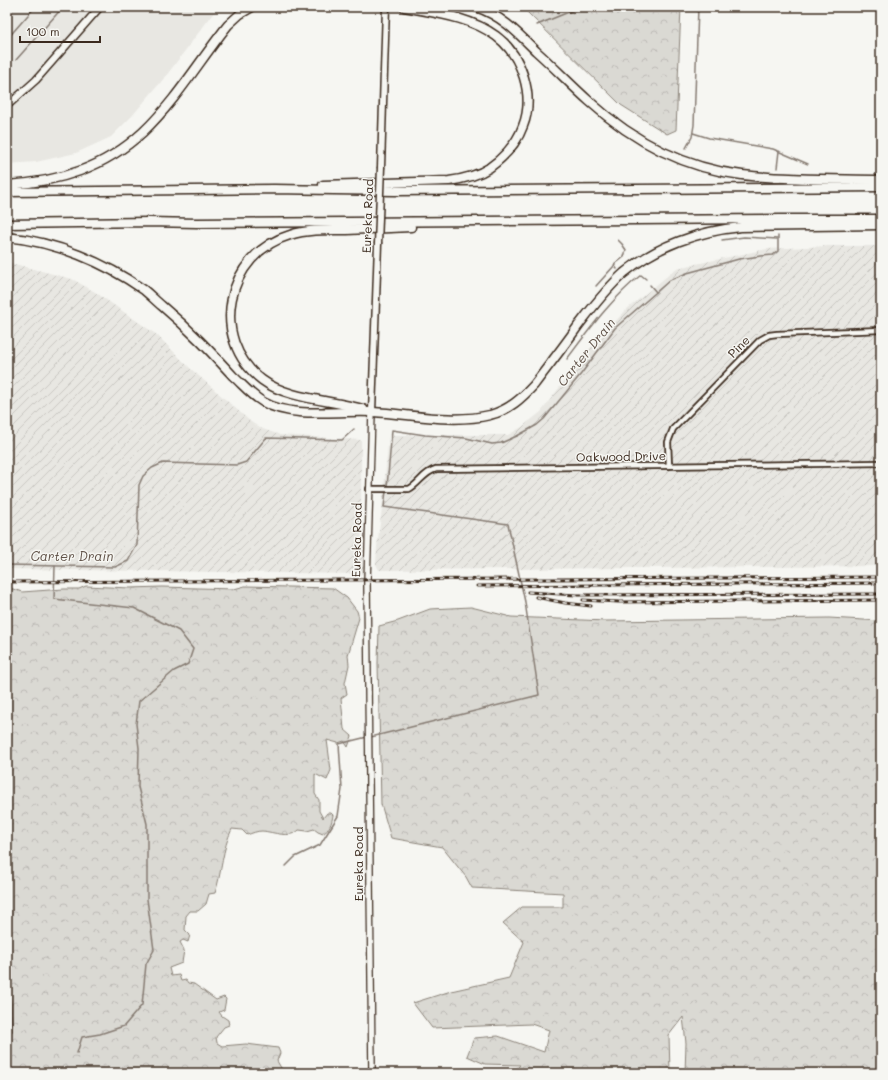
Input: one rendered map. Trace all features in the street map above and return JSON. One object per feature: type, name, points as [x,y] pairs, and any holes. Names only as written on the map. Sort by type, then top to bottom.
[{"type":"highway","points":[[7,185],[30,184],[77,172],[108,158],[127,146],[143,132],[159,114],[228,25],[240,14],[252,7]]},
{"type":"highway","points":[[274,190],[325,185],[449,181],[464,178],[478,174],[489,168],[509,150],[518,138],[524,125],[527,98],[525,80],[521,67],[508,47],[498,36],[468,21],[404,7]]},
{"type":"highway","points":[[476,7],[498,17],[513,28],[588,101],[614,123],[635,137],[664,152],[694,164],[741,175],[881,180]]},
{"type":"highway","points":[[7,192],[274,190],[394,191],[881,187]]},
{"type":"highway","points":[[7,224],[881,219]]},
{"type":"highway","points":[[372,412],[350,405],[286,392],[262,380],[247,365],[236,347],[230,326],[230,307],[233,292],[237,280],[245,266],[263,248],[272,242],[290,235],[312,231],[398,228],[486,222]]},
{"type":"highway","points":[[7,237],[39,243],[60,249],[86,258],[117,273],[145,291],[196,337],[255,397],[272,406],[304,412],[372,412],[443,418],[463,418],[478,417],[504,410],[524,396],[603,295],[624,273],[642,260],[680,241],[710,231],[741,227],[881,225]]},
{"type":"main road","points":[[7,106],[36,80],[100,7]]},
{"type":"main road","name":"Eureka Road","points":[[372,412],[386,7]]},
{"type":"street","name":"Pine","points":[[669,466],[668,442],[673,429],[760,340],[769,335],[777,334],[881,330]]},
{"type":"street","name":"Eureka Road","points":[[372,412],[367,583],[372,1073]]},
{"type":"street","name":"Oakwood Drive","points":[[369,489],[409,489],[428,472],[436,469],[881,463]]},
{"type":"shaded area","points":[[7,7],[218,7],[166,76],[132,116],[111,137],[76,153],[36,162],[7,164]]},
{"type":"shaded area","points":[[828,246],[881,246],[881,566],[379,570],[376,564],[377,546],[389,435],[508,435],[522,427],[541,412],[583,356],[627,309],[677,268],[767,249]]},
{"type":"shaded area","points":[[7,262],[72,279],[95,292],[157,335],[191,369],[251,422],[260,428],[280,435],[361,440],[361,528],[364,574],[7,569]]},
{"type":"green space","points":[[522,7],[681,7],[676,130],[667,134],[621,105]]},
{"type":"green space","points":[[86,586],[234,589],[245,586],[333,588],[347,598],[357,611],[359,618],[348,655],[349,665],[345,683],[347,694],[341,698],[344,729],[352,736],[348,747],[344,741],[338,743],[327,740],[331,770],[327,780],[315,774],[315,794],[319,800],[319,811],[323,818],[327,813],[331,813],[333,815],[330,826],[323,834],[314,829],[307,831],[299,830],[295,833],[287,835],[262,831],[247,835],[242,830],[232,829],[226,844],[215,893],[209,894],[206,904],[198,911],[190,911],[186,916],[185,930],[190,935],[188,942],[183,940],[180,942],[184,950],[182,963],[169,968],[171,976],[179,975],[181,981],[186,980],[188,983],[194,984],[216,1000],[224,997],[226,999],[224,1010],[219,1012],[228,1020],[229,1025],[224,1027],[216,1037],[217,1043],[222,1046],[246,1044],[278,1048],[280,1053],[277,1061],[284,1073],[7,1073],[7,587],[22,592],[79,589]]},
{"type":"green space","points":[[471,607],[511,617],[606,621],[829,618],[881,621],[881,1073],[685,1073],[686,1043],[683,1017],[669,1035],[670,1073],[593,1073],[576,1069],[559,1073],[513,1073],[520,1065],[485,1064],[467,1056],[474,1038],[498,1036],[544,1052],[549,1030],[531,1024],[432,1028],[413,1003],[451,991],[509,978],[524,942],[503,923],[522,907],[563,907],[563,893],[472,888],[466,877],[442,847],[391,838],[381,804],[378,663],[379,626],[398,621],[430,609]]},
{"type":"waterway","points":[[7,39],[35,7]]},
{"type":"waterway","points":[[16,60],[63,7]]},
{"type":"waterway","points":[[537,25],[581,7]]},
{"type":"waterway","name":"Carter Drain","points":[[686,148],[692,137],[694,125],[698,7]]},
{"type":"waterway","name":"Carter Drain","points":[[693,133],[709,138],[773,149],[808,164]]},
{"type":"waterway","name":"Carter Drain","points":[[777,168],[779,151]]},
{"type":"waterway","name":"Carter Drain","points":[[387,487],[392,430],[425,435],[466,438],[492,444],[501,443],[517,436],[537,425],[544,419],[581,374],[615,328],[670,280],[687,273],[739,259],[773,255],[778,251],[778,236]]},
{"type":"waterway","points":[[722,240],[744,237],[777,239]]},
{"type":"waterway","points":[[617,269],[614,265],[624,257],[626,250],[618,240]]},
{"type":"waterway","points":[[596,286],[615,266]]},
{"type":"waterway","points":[[567,359],[601,315],[620,294],[641,275],[646,279]]},
{"type":"waterway","points":[[650,285],[656,292]]},
{"type":"waterway","name":"Carter Drain","points":[[7,565],[115,567],[128,561],[137,545],[139,485],[143,476],[152,468],[163,463],[237,465],[246,462],[266,438],[342,440],[354,429]]},
{"type":"waterway","points":[[371,737],[539,695],[525,602],[508,524],[384,507],[386,491]]},
{"type":"waterway","points":[[55,566],[54,599],[134,608],[179,631],[193,649],[188,664],[174,671],[139,701],[136,724],[139,748],[138,787],[147,824],[147,899],[154,950],[146,964],[142,1005],[124,1026],[100,1034],[82,1037],[77,1053]]},
{"type":"waterway","points":[[286,866],[295,857],[320,845],[338,816],[342,789],[339,744],[367,737]]},
{"type":"waterway","name":"Carter Drain","points":[[7,965],[12,1031],[7,1033]]},
{"type":"railway","points":[[7,582],[881,577]]},
{"type":"railway","points":[[477,586],[881,583]]},
{"type":"railway","points":[[528,592],[576,595],[881,594]]},
{"type":"railway","points":[[536,597],[565,603],[591,606]]},
{"type":"railway","points":[[583,600],[619,602],[881,600]]}]
